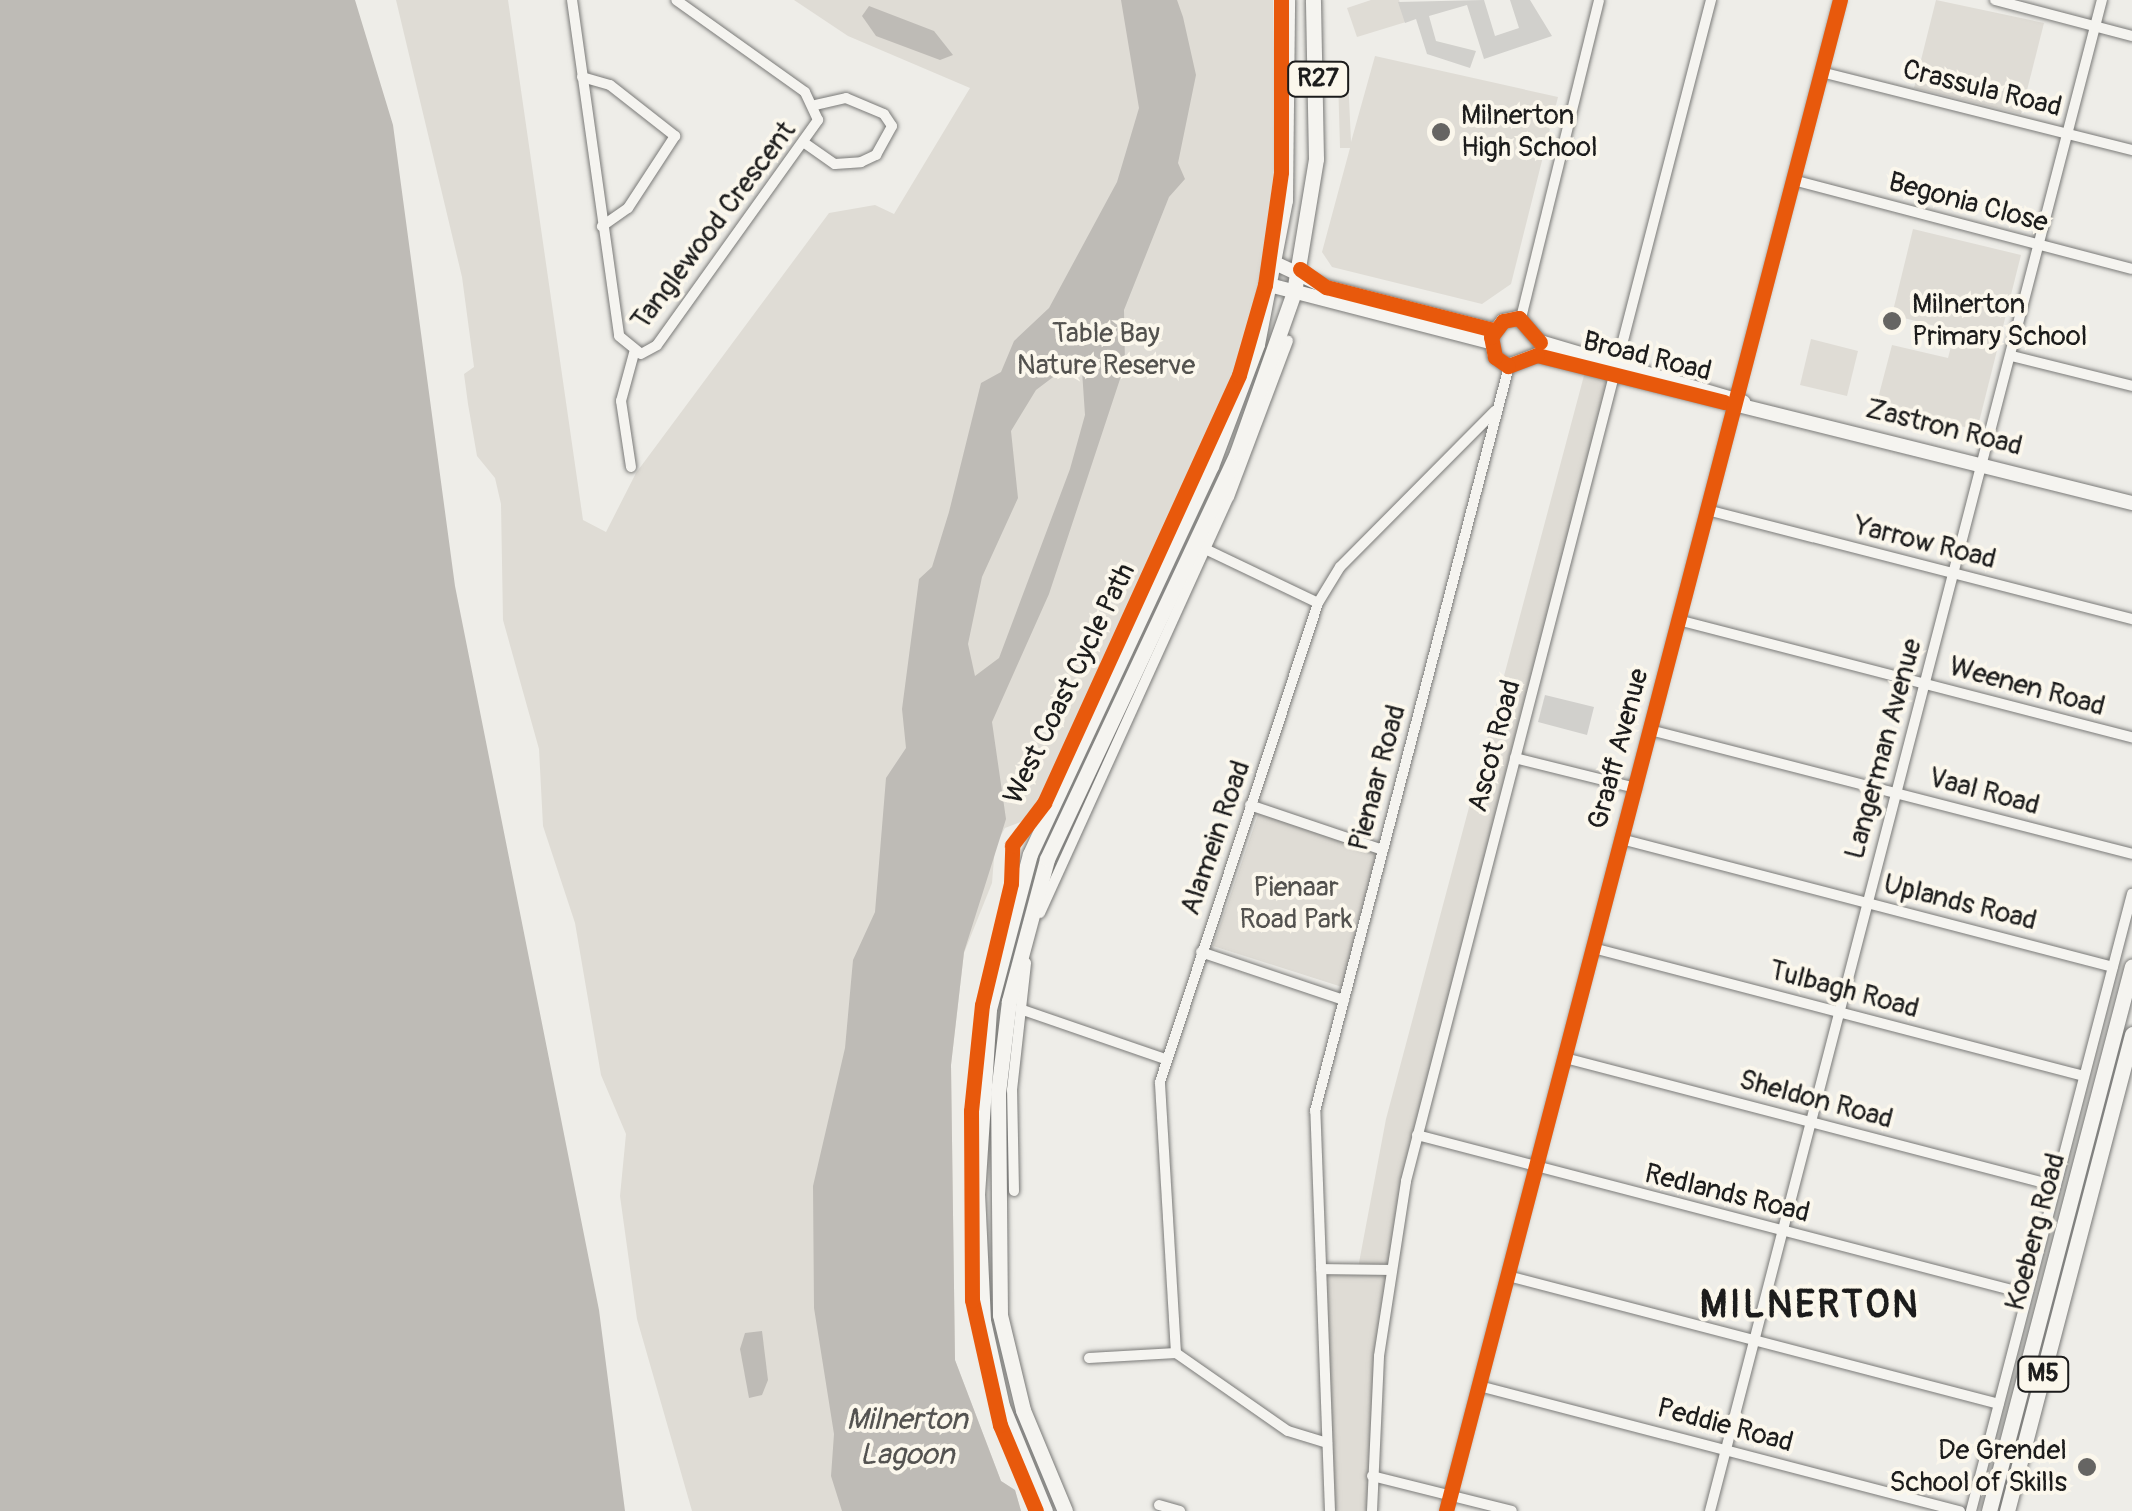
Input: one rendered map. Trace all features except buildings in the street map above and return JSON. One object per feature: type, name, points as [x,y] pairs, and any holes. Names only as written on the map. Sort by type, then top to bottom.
[{"type":"main road","name":"R27","points":[[1046,1511],[1002,1406],[978,1274],[980,1084],[995,970],[1030,854],[1212,466],[1273,286],[1291,106],[1287,0]]},
{"type":"main road","name":"R27","points":[[1065,1511],[1023,1410],[998,1299],[998,1093],[1012,981],[1047,860],[1237,454],[1294,292],[1317,139],[1313,0]]},
{"type":"main road","name":"Koeberg Road","points":[[1989,1511],[2132,966]]},
{"type":"main road","name":"Koeberg Road","points":[[2006,1511],[2132,1034]]},
{"type":"street","name":"Tanglewood Crescent","points":[[572,0],[618,336],[634,353],[657,346],[816,128],[816,105],[676,0]]},
{"type":"street","points":[[1492,336],[1509,366],[1539,348],[1522,318],[1600,0]]},
{"type":"street","name":"Ascot Road","points":[[1372,1511],[1389,1270],[1416,1135],[1711,0]]},
{"type":"street","name":"Graaff Avenue","points":[[1446,1511],[1840,0]]},
{"type":"street","points":[[1995,0],[2132,36]]},
{"type":"street","name":"Langerman Avenue","points":[[1710,1511],[2102,0]]},
{"type":"street","name":"Crassula Road","points":[[1821,72],[2132,150]]},
{"type":"street","points":[[582,77],[610,86],[674,136],[628,208],[602,226]]},
{"type":"street","points":[[806,144],[835,164],[861,162],[876,154],[892,126],[884,114],[846,98],[816,105]]},
{"type":"street","name":"Begonia Close","points":[[1792,180],[2132,269]]},
{"type":"street","points":[[1278,264],[1300,269],[1326,287],[1373,306]]},
{"type":"street","points":[[1273,286],[1492,336],[1522,318]]},
{"type":"street","points":[[1014,1191],[1020,1008],[1056,867],[1206,549],[1288,341]]},
{"type":"street","name":"Broad Road","points":[[1539,348],[1738,401]]},
{"type":"street","points":[[631,468],[621,401],[634,353]]},
{"type":"street","points":[[2012,356],[2132,386]]},
{"type":"street","name":"Pienaar Road","points":[[1330,1511],[1313,1126],[1509,366]]},
{"type":"street","name":"Zastron Road","points":[[1738,401],[2132,503]]},
{"type":"street","name":"Alamein Road","points":[[1176,1353],[1165,1058],[1318,604],[1333,574],[1498,408]]},
{"type":"street","points":[[1464,444],[1484,460]]},
{"type":"street","name":"Yarrow Road","points":[[1707,510],[2132,618]]},
{"type":"street","points":[[1206,549],[1318,604]]},
{"type":"street","name":"Weenen Road","points":[[1678,620],[2132,738]]},
{"type":"street","name":"Vaal Road","points":[[1650,730],[2132,854]]},
{"type":"street","points":[[1515,758],[1634,788]]},
{"type":"street","points":[[1250,805],[1383,850]]},
{"type":"street","name":"Uplands Road","points":[[1621,839],[2113,967]]},
{"type":"street","points":[[1971,1511],[2132,894]]},
{"type":"street","name":"Tulbagh Road","points":[[1593,948],[2084,1076]]},
{"type":"street","points":[[1201,952],[1344,1000]]},
{"type":"street","points":[[1020,1008],[1165,1058]]},
{"type":"street","name":"Sheldon Road","points":[[1565,1058],[2056,1186]]},
{"type":"street","name":"Redlands Road","points":[[1416,1135],[2027,1294]]},
{"type":"street","points":[[1321,1269],[1389,1270]]},
{"type":"street","points":[[1508,1276],[1998,1404]]},
{"type":"street","points":[[1089,1358],[1176,1353],[1288,1432],[1326,1444]]},
{"type":"street","name":"Peddie Road","points":[[1479,1386],[1960,1511]]},
{"type":"street","points":[[1372,1476],[1512,1511]]},
{"type":"street","points":[[1158,1505],[1180,1511]]},
{"type":"green space","name":"Table Bay Nature Reserve","points":[[396,0],[508,0],[583,520],[606,532],[636,473],[829,213],[875,205],[894,214],[970,88],[848,36],[794,0],[1273,0],[1276,151],[1263,266],[1235,370],[1055,771],[1026,820],[1005,828],[995,846],[992,883],[964,953],[951,1065],[955,1360],[1001,1481],[1015,1490],[1021,1511],[692,1511],[637,1319],[620,1196],[626,1134],[601,1075],[575,923],[543,826],[539,749],[503,620],[501,504],[495,478],[477,456],[468,404],[464,374],[474,367],[462,277]]},
{"type":"green space","points":[[1371,0],[1399,0],[1406,22],[1357,37],[1347,8]]},
{"type":"green space","points":[[1936,0],[2044,23],[2021,114],[1914,88]]},
{"type":"green space","name":"Milnerton High School","points":[[1375,56],[1558,97],[1511,284],[1482,304],[1332,267],[1322,252],[1350,148],[1340,148],[1338,78],[1348,77],[1351,142]]},
{"type":"green space","points":[[1913,229],[2021,255],[1977,430],[1876,406],[1892,345],[1948,358],[1955,331],[1892,315]]},
{"type":"green space","points":[[1811,339],[1858,351],[1847,396],[1800,385]]},
{"type":"green space","points":[[1586,368],[1615,376],[1417,1135],[1389,1270],[1372,1511],[1330,1511],[1321,1269],[1358,1268],[1386,1119]]},
{"type":"green space","name":"Pienaar Road Park","points":[[1259,812],[1377,851],[1342,987],[1213,946]]},
{"type":"water","points":[[0,0],[355,0],[393,125],[455,586],[599,1310],[625,1511],[0,1511]]},
{"type":"water","name":"Milnerton Lagoon","points":[[1121,0],[1177,0],[1196,75],[1178,163],[1185,179],[1169,197],[1124,310],[1125,364],[1049,594],[992,722],[1006,819],[964,952],[951,1065],[955,1360],[1001,1481],[1015,1490],[1021,1511],[842,1511],[831,1476],[834,1434],[814,1308],[813,1186],[845,1048],[853,960],[875,912],[886,778],[906,748],[902,709],[919,579],[932,567],[981,383],[1001,372],[1014,341],[1049,308],[1117,182],[1139,108]],"holes":[[[1081,356],[1085,415],[1070,469],[999,658],[975,676],[968,644],[982,577],[1018,498],[1011,431],[1036,390]]]},
{"type":"water","points":[[869,6],[934,31],[953,55],[940,60],[876,36],[862,16]]},
{"type":"water","points":[[762,1331],[768,1380],[762,1395],[749,1398],[740,1349],[745,1333]]},
{"type":"cycle path","name":"West Coast Cycle Path","points":[[1036,1511],[1000,1425],[972,1300],[971,1111],[982,1005],[1011,883],[1012,845],[1044,803],[1239,375],[1265,285],[1281,172],[1281,0]]},
{"type":"cycle path","points":[[1446,1511],[1840,0]]},
{"type":"cycle path","points":[[1300,269],[1326,287],[1494,330]]},
{"type":"cycle path","points":[[1537,355],[1508,366],[1495,357],[1491,337],[1503,321],[1519,318],[1540,342]]},
{"type":"cycle path","points":[[1537,355],[1724,402]]},
{"type":"place","name":"Milnerton High School","points":[[1441,132]]},
{"type":"place","name":"Milnerton Primary School","points":[[1892,321]]},
{"type":"place","name":"De Grendel School of Skills","points":[[2087,1467]]},
{"type":"district","name":"MILNERTON","points":[[1810,1306]]}]
